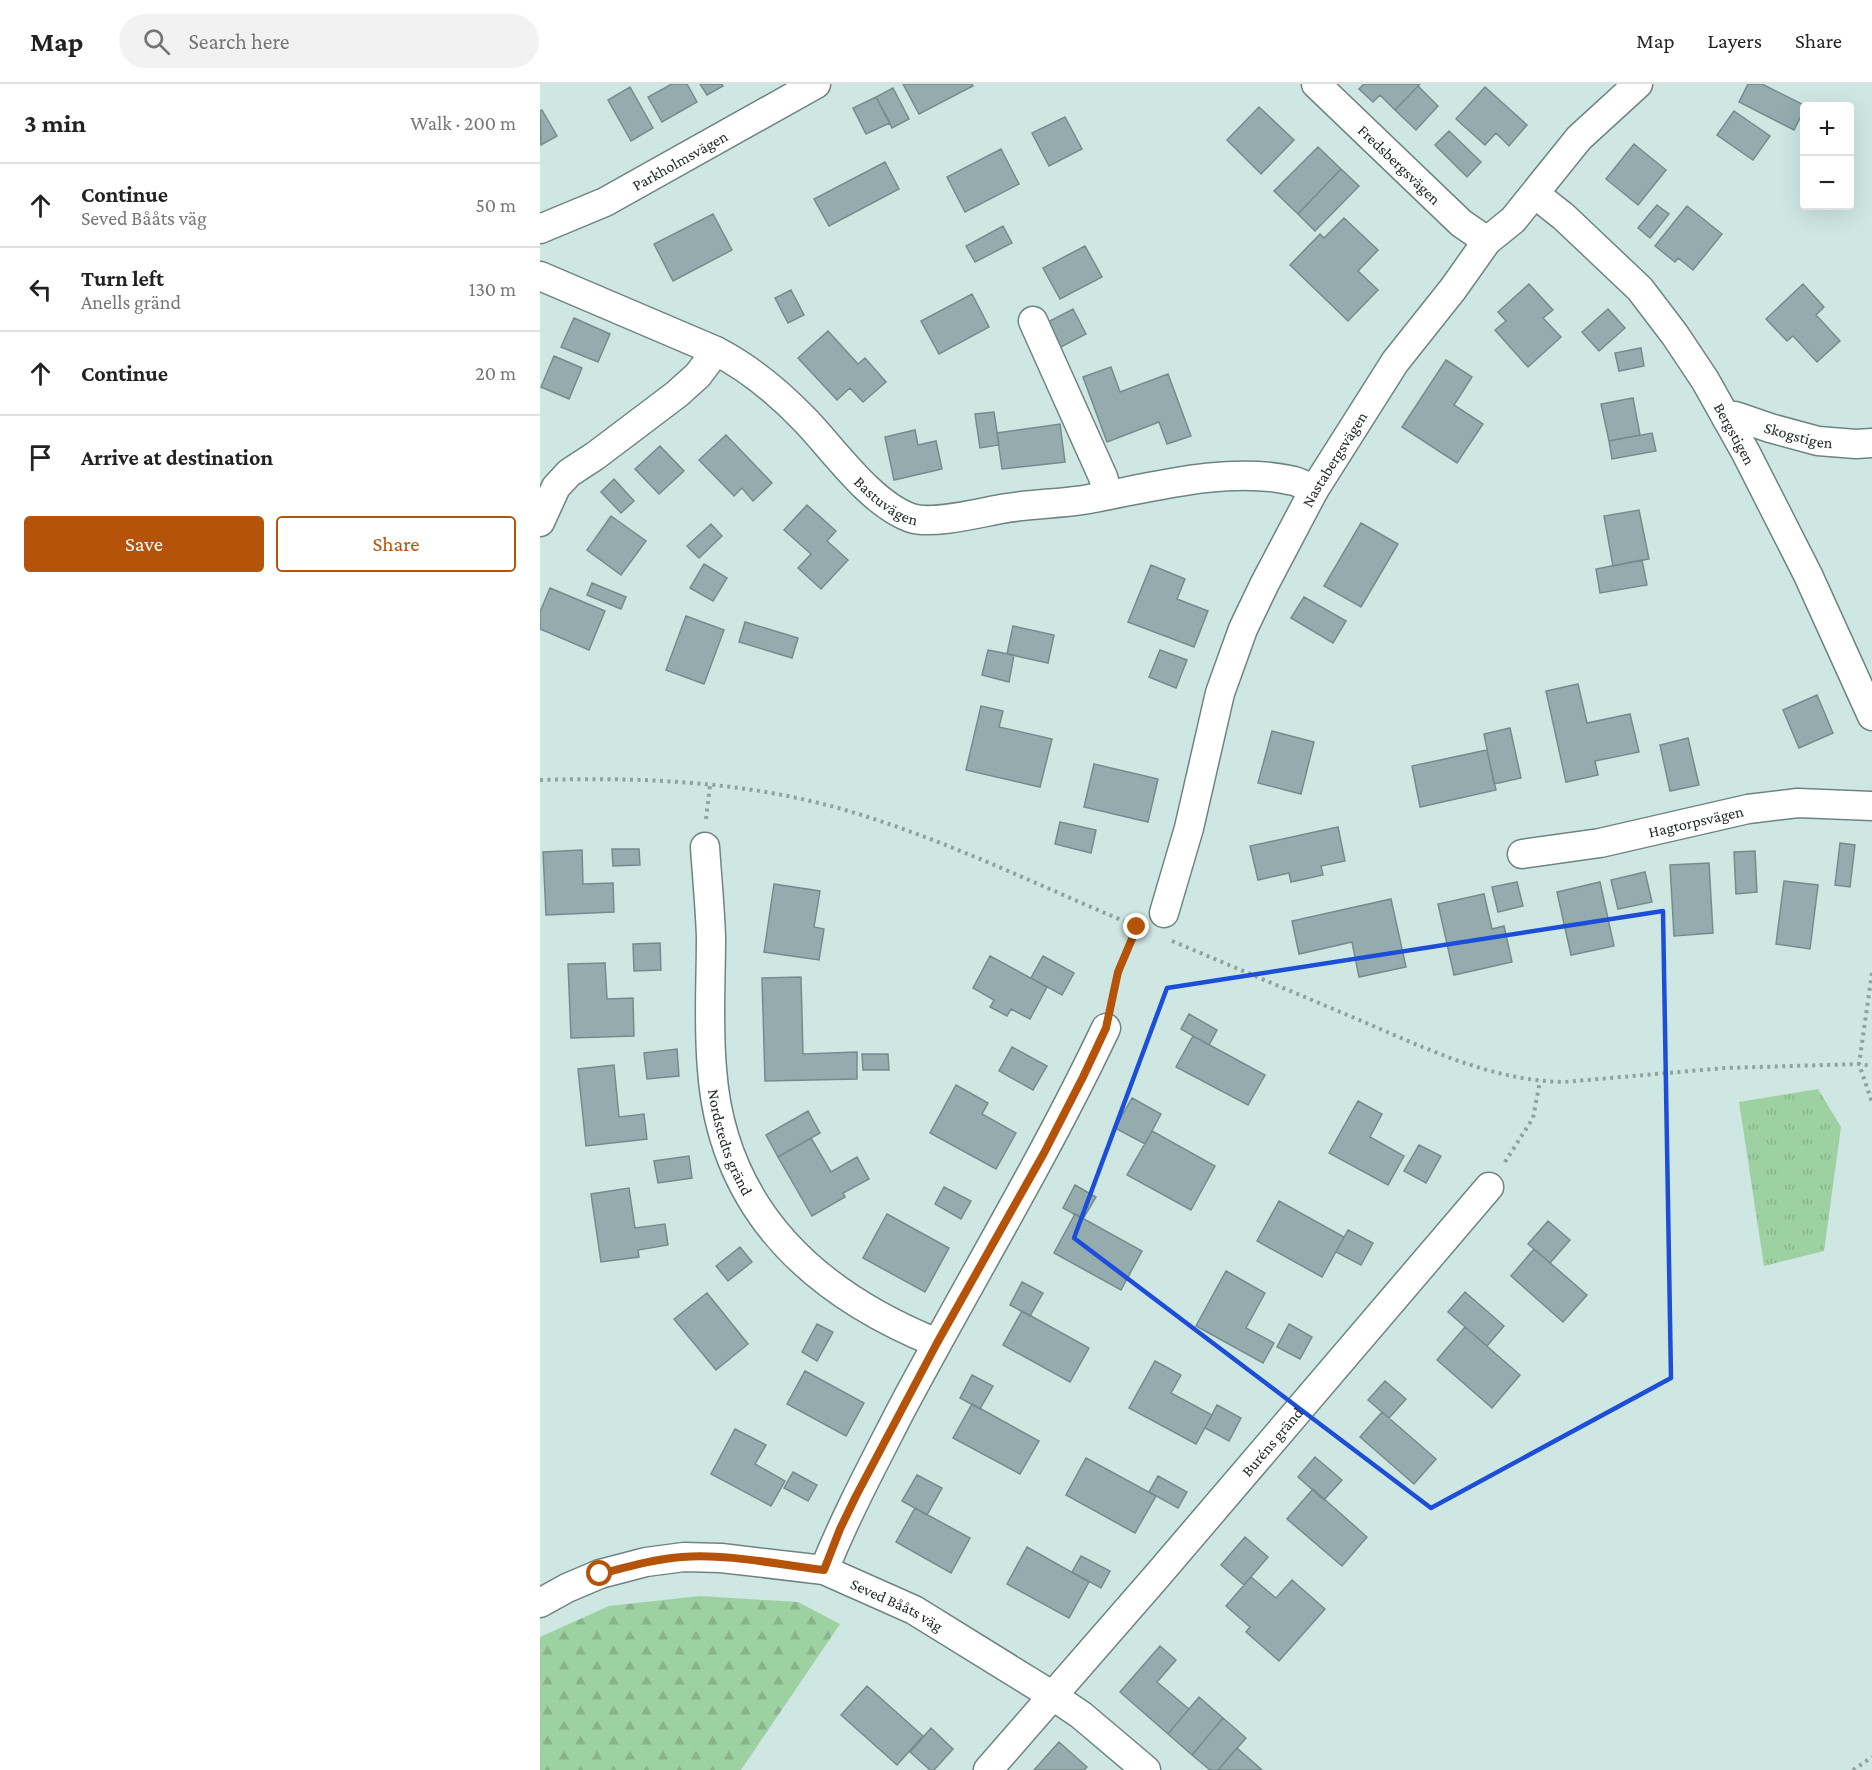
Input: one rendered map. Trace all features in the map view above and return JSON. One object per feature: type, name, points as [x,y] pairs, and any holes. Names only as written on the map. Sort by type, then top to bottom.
[{"type":"street","name":"Parkholmsvägen","points":[[540,229],[605,202],[816,84]]},
{"type":"street","name":"Fredsbergsvägen","points":[[1316,84],[1461,223],[1487,241]]},
{"type":"street","name":"Nastabergsvägen","points":[[1156,926],[1189,828],[1220,693],[1243,628],[1314,490],[1395,362],[1453,289],[1487,241],[1513,220],[1579,138],[1638,84]]},
{"type":"street","name":"Bergstigen","points":[[1535,194],[1564,217],[1640,289],[1675,334],[1727,418],[1808,575],[1872,716]]},
{"type":"street","name":"Bastuvägen","points":[[540,276],[716,351],[741,364],[768,384],[806,421],[855,476],[888,504],[912,518],[938,520],[1016,506],[1080,500],[1232,476],[1259,475],[1292,480],[1314,490]]},
{"type":"street","points":[[1033,321],[1108,495]]},
{"type":"street","points":[[540,522],[556,487],[569,473],[677,394],[698,375],[716,351]]},
{"type":"street","name":"Skogstigen","points":[[1727,418],[1735,416],[1744,418],[1770,428],[1818,441],[1872,443]]},
{"type":"street","name":"Hagtorpsvägen","points":[[1522,854],[1600,843],[1748,809],[1798,803],[1872,806]]},
{"type":"street","name":"Nordstedts gränd","points":[[705,847],[711,936],[712,1070],[723,1135],[732,1162],[756,1209],[796,1256],[847,1297],[873,1314],[937,1343]]},
{"type":"street","points":[[824,1570],[856,1496],[937,1343],[1044,1153],[1106,1028]]},
{"type":"street","name":"Buréns gränd","points":[[988,1770],[1489,1187]]},
{"type":"street","name":"Seved Bååts väg","points":[[540,1603],[600,1574],[646,1562],[684,1557],[721,1558],[824,1570],[914,1610],[1053,1696],[1081,1715],[1146,1770]]},
{"type":"path","points":[[540,780],[614,778],[738,788],[836,807],[890,824],[1137,927],[1156,926],[1437,1053],[1509,1076],[1564,1082],[1725,1068],[1859,1064],[1872,1066]]},
{"type":"path","points":[[1106,1028],[1118,972],[1137,927]]},
{"type":"path","points":[[1872,973],[1859,1064],[1872,1102]]},
{"type":"path","points":[[1489,1187],[1533,1118],[1540,1081]]},
{"type":"path","points":[[1853,1770],[1872,1757]]},
{"type":"highlighted area","points":[[1663,911],[1671,1378],[1431,1508],[1074,1238],[1167,988]]},
{"type":"green space","points":[[1818,1089],[1841,1127],[1824,1251],[1764,1266],[1739,1102]]},
{"type":"green space","points":[[700,1596],[798,1602],[840,1624],[741,1770],[540,1770],[540,1637],[609,1606]]},
{"type":"building","points":[[672,84],[687,84],[697,102],[662,122],[648,97]]},
{"type":"building","points":[[700,84],[722,84],[723,86],[707,95]]},
{"type":"building","points":[[903,84],[972,84],[973,86],[919,114]]},
{"type":"building","points":[[1364,84],[1420,84],[1395,110],[1380,95],[1373,102],[1359,89]]},
{"type":"building","points":[[1748,84],[1762,84],[1800,103],[1800,118],[1794,130],[1739,102]]},
{"type":"building","points":[[1418,86],[1438,106],[1416,130],[1395,110]]},
{"type":"building","points":[[630,87],[653,128],[631,141],[608,100]]},
{"type":"building","points":[[1485,87],[1527,125],[1509,146],[1496,133],[1485,145],[1456,119]]},
{"type":"building","points":[[893,88],[909,119],[892,128],[876,97]]},
{"type":"building","points":[[876,97],[890,123],[866,134],[853,108]]},
{"type":"building","points":[[1259,107],[1294,140],[1261,174],[1227,140]]},
{"type":"building","points":[[542,110],[557,136],[541,145],[540,111]]},
{"type":"building","points":[[1734,111],[1770,136],[1753,160],[1717,135]]},
{"type":"building","points":[[1065,117],[1082,149],[1049,166],[1032,133]]},
{"type":"building","points":[[1449,131],[1481,162],[1467,177],[1435,145]]},
{"type":"building","points":[[1634,144],[1666,170],[1638,205],[1606,179]]},
{"type":"building","points":[[1318,147],[1341,169],[1298,214],[1274,191]]},
{"type":"building","points":[[1001,149],[1019,184],[965,212],[947,177]]},
{"type":"building","points":[[885,162],[899,189],[829,226],[814,199]]},
{"type":"building","points":[[1341,169],[1359,186],[1315,231],[1298,214]]},
{"type":"building","points":[[1657,205],[1669,214],[1650,238],[1638,228]]},
{"type":"building","points":[[1687,206],[1722,234],[1693,270],[1678,258],[1675,262],[1655,246]]},
{"type":"building","points":[[713,214],[732,250],[673,281],[654,244]]},
{"type":"building","points":[[1344,218],[1378,250],[1358,271],[1378,290],[1348,321],[1290,265],[1320,234],[1324,238]]},
{"type":"building","points":[[1003,226],[1012,243],[975,262],[966,246]]},
{"type":"building","points":[[1085,246],[1102,277],[1060,299],[1043,268]]},
{"type":"building","points":[[1529,284],[1553,310],[1543,318],[1561,337],[1528,367],[1495,330],[1506,321],[1498,312]]},
{"type":"building","points":[[1803,284],[1824,307],[1816,315],[1840,341],[1817,362],[1793,336],[1787,341],[1766,319]]},
{"type":"building","points":[[791,290],[804,315],[788,323],[775,298]]},
{"type":"building","points":[[972,294],[989,327],[939,354],[921,321]]},
{"type":"building","points":[[1073,309],[1086,334],[1059,348],[1046,323]]},
{"type":"building","points":[[1608,309],[1625,328],[1599,351],[1582,332]]},
{"type":"building","points":[[574,318],[610,334],[598,362],[561,347]]},
{"type":"building","points":[[828,331],[858,364],[865,358],[886,382],[863,402],[850,388],[837,400],[798,358]]},
{"type":"building","points":[[1641,348],[1644,366],[1619,371],[1615,353]]},
{"type":"building","points":[[554,356],[582,368],[569,399],[541,387]]},
{"type":"building","points":[[1446,360],[1472,377],[1454,405],[1483,424],[1457,463],[1402,427]]},
{"type":"building","points":[[1111,367],[1120,392],[1168,374],[1191,436],[1167,444],[1159,422],[1107,442],[1083,377]]},
{"type":"building","points":[[1633,398],[1640,435],[1609,441],[1601,404]]},
{"type":"building","points":[[994,412],[999,445],[980,448],[975,414]]},
{"type":"building","points":[[1060,424],[1065,462],[1002,469],[997,433]]},
{"type":"building","points":[[915,430],[918,445],[936,441],[942,469],[894,480],[885,437]]},
{"type":"building","points":[[1652,433],[1656,451],[1612,459],[1609,441]]},
{"type":"building","points":[[726,435],[772,483],[753,501],[742,488],[734,496],[699,460]]},
{"type":"building","points":[[660,446],[684,471],[659,494],[635,469]]},
{"type":"building","points":[[614,479],[634,501],[621,513],[601,492]]},
{"type":"building","points":[[807,505],[836,531],[827,541],[848,560],[821,589],[798,568],[811,554],[784,530]]},
{"type":"building","points":[[1639,510],[1649,559],[1613,566],[1604,516]]},
{"type":"building","points":[[611,516],[646,541],[621,575],[587,550]]},
{"type":"building","points":[[1361,523],[1398,544],[1361,607],[1324,586]]},
{"type":"building","points":[[711,524],[722,536],[699,558],[687,546]]},
{"type":"building","points":[[1642,560],[1647,585],[1600,593],[1596,569]]},
{"type":"building","points":[[704,564],[727,578],[713,601],[690,588]]},
{"type":"building","points":[[1151,565],[1185,579],[1177,599],[1208,611],[1194,647],[1128,622]]},
{"type":"building","points":[[592,583],[626,597],[621,609],[587,595]]},
{"type":"building","points":[[550,588],[605,611],[589,650],[540,629],[540,612]]},
{"type":"building","points":[[1304,597],[1346,621],[1333,643],[1291,618]]},
{"type":"building","points":[[686,616],[724,630],[704,684],[666,670]]},
{"type":"building","points":[[745,622],[798,638],[792,658],[739,642]]},
{"type":"building","points":[[1013,626],[1054,635],[1048,663],[1007,654]]},
{"type":"building","points":[[988,650],[1014,655],[1009,682],[982,675]]},
{"type":"building","points":[[1160,650],[1187,660],[1176,688],[1149,677]]},
{"type":"building","points":[[1578,684],[1587,723],[1630,714],[1639,752],[1595,761],[1598,775],[1566,782],[1546,691]]},
{"type":"building","points":[[1817,695],[1833,733],[1799,748],[1783,710]]},
{"type":"building","points":[[981,706],[1003,711],[999,727],[1052,739],[1040,787],[966,770]]},
{"type":"building","points":[[1510,728],[1521,778],[1494,784],[1484,734]]},
{"type":"building","points":[[1272,731],[1314,742],[1301,794],[1258,783]]},
{"type":"building","points":[[1688,738],[1699,785],[1670,791],[1660,745]]},
{"type":"building","points":[[1487,750],[1496,790],[1420,807],[1412,766]]},
{"type":"building","points":[[1094,764],[1158,779],[1148,822],[1084,807]]},
{"type":"building","points":[[1060,822],[1096,830],[1091,853],[1055,844]]},
{"type":"building","points":[[1338,827],[1345,861],[1321,866],[1323,875],[1291,882],[1289,873],[1258,880],[1250,846]]},
{"type":"building","points":[[1840,843],[1855,845],[1850,887],[1835,885]]},
{"type":"building","points":[[612,849],[639,849],[640,865],[613,866]]},
{"type":"building","points":[[582,850],[583,884],[613,883],[614,912],[546,915],[543,852]]},
{"type":"building","points":[[1755,851],[1757,892],[1736,894],[1734,852]]},
{"type":"building","points":[[1709,863],[1713,933],[1674,936],[1670,865]]},
{"type":"building","points":[[1645,872],[1652,902],[1618,909],[1611,880]]},
{"type":"building","points":[[1784,881],[1818,885],[1810,949],[1776,944]]},
{"type":"building","points":[[1517,882],[1523,906],[1498,912],[1492,887]]},
{"type":"building","points":[[1600,882],[1614,946],[1571,955],[1557,892]]},
{"type":"building","points":[[774,884],[820,891],[814,927],[824,929],[819,960],[764,952]]},
{"type":"building","points":[[1484,894],[1492,929],[1504,926],[1512,962],[1454,975],[1438,904]]},
{"type":"building","points":[[1391,899],[1406,967],[1359,977],[1352,942],[1299,954],[1292,921]]},
{"type":"building","points":[[660,943],[661,970],[634,971],[633,944]]},
{"type":"building","points":[[990,956],[1047,987],[1030,1019],[1011,1009],[1007,1016],[990,1007],[994,1000],[973,988]]},
{"type":"building","points":[[1043,956],[1074,973],[1062,995],[1031,978]]},
{"type":"building","points":[[605,963],[607,999],[633,998],[634,1036],[571,1038],[568,964]]},
{"type":"building","points":[[801,977],[803,1054],[857,1052],[857,1079],[765,1081],[762,978]]},
{"type":"building","points":[[1189,1014],[1217,1030],[1209,1045],[1181,1029]]},
{"type":"building","points":[[1193,1036],[1265,1075],[1248,1105],[1176,1067]]},
{"type":"building","points":[[1012,1047],[1047,1066],[1033,1090],[999,1071]]},
{"type":"building","points":[[677,1049],[679,1076],[647,1079],[644,1053]]},
{"type":"building","points":[[862,1054],[888,1054],[889,1070],[863,1070]]},
{"type":"building","points":[[614,1065],[619,1117],[644,1114],[647,1139],[586,1146],[578,1069]]},
{"type":"building","points":[[956,1085],[988,1103],[982,1114],[1016,1133],[996,1169],[930,1133]]},
{"type":"building","points":[[1132,1098],[1161,1114],[1145,1144],[1115,1128]]},
{"type":"building","points":[[1358,1101],[1382,1114],[1370,1137],[1404,1156],[1388,1185],[1329,1153]]},
{"type":"building","points":[[808,1111],[820,1133],[778,1157],[766,1135]]},
{"type":"building","points":[[1152,1131],[1215,1166],[1191,1210],[1127,1175]]},
{"type":"building","points":[[811,1138],[831,1172],[857,1157],[869,1179],[843,1193],[845,1197],[812,1216],[778,1157]]},
{"type":"building","points":[[1419,1145],[1441,1156],[1426,1183],[1404,1171]]},
{"type":"building","points":[[689,1156],[692,1178],[658,1183],[654,1161]]},
{"type":"building","points":[[1075,1185],[1096,1197],[1083,1219],[1063,1208]]},
{"type":"building","points":[[944,1187],[971,1201],[961,1219],[935,1204]]},
{"type":"building","points":[[629,1188],[635,1228],[665,1224],[668,1245],[638,1250],[639,1257],[601,1262],[591,1194]]},
{"type":"building","points":[[1279,1201],[1344,1237],[1322,1277],[1257,1241]]},
{"type":"building","points":[[887,1214],[949,1248],[925,1292],[863,1258]]},
{"type":"building","points":[[1075,1214],[1142,1251],[1121,1290],[1054,1253]]},
{"type":"building","points":[[1548,1221],[1570,1240],[1550,1263],[1528,1244]]},
{"type":"building","points":[[1348,1230],[1373,1243],[1361,1265],[1336,1252]]},
{"type":"building","points":[[740,1247],[752,1262],[728,1281],[716,1266]]},
{"type":"building","points":[[1534,1249],[1587,1295],[1563,1322],[1511,1276]]},
{"type":"building","points":[[1226,1271],[1265,1293],[1246,1328],[1274,1343],[1263,1363],[1196,1326]]},
{"type":"building","points":[[1022,1282],[1043,1293],[1030,1316],[1010,1305]]},
{"type":"building","points":[[1465,1292],[1504,1326],[1487,1346],[1448,1312]]},
{"type":"building","points":[[707,1293],[748,1344],[716,1370],[674,1319]]},
{"type":"building","points":[[1022,1311],[1089,1348],[1070,1382],[1003,1345]]},
{"type":"building","points":[[817,1324],[833,1332],[817,1361],[802,1352]]},
{"type":"building","points":[[1289,1324],[1312,1337],[1300,1359],[1277,1347]]},
{"type":"building","points":[[1465,1327],[1520,1375],[1492,1408],[1437,1360]]},
{"type":"building","points":[[1155,1361],[1181,1375],[1171,1393],[1212,1415],[1196,1444],[1129,1408]]},
{"type":"building","points":[[805,1371],[864,1403],[846,1436],[787,1404]]},
{"type":"building","points":[[972,1375],[993,1386],[980,1409],[960,1398]]},
{"type":"building","points":[[1385,1381],[1406,1399],[1389,1418],[1368,1400]]},
{"type":"building","points":[[972,1404],[1039,1441],[1020,1474],[953,1438]]},
{"type":"building","points":[[1217,1405],[1241,1418],[1229,1441],[1205,1428]]},
{"type":"building","points":[[1382,1412],[1436,1459],[1414,1484],[1360,1437]]},
{"type":"building","points":[[735,1429],[766,1445],[755,1464],[785,1481],[771,1506],[711,1474]]},
{"type":"building","points":[[1315,1457],[1342,1480],[1324,1500],[1298,1477]]},
{"type":"building","points":[[1086,1458],[1156,1496],[1135,1533],[1066,1495]]},
{"type":"building","points":[[793,1472],[817,1485],[808,1501],[784,1488]]},
{"type":"building","points":[[917,1475],[942,1488],[927,1515],[902,1501]]},
{"type":"building","points":[[1158,1476],[1187,1492],[1178,1508],[1149,1492]]},
{"type":"building","points":[[1313,1489],[1367,1537],[1342,1566],[1287,1519]]},
{"type":"building","points":[[915,1508],[970,1538],[951,1573],[896,1542]]},
{"type":"building","points":[[1245,1537],[1268,1557],[1244,1585],[1221,1565]]},
{"type":"building","points":[[1027,1547],[1089,1582],[1069,1618],[1007,1584]]},
{"type":"building","points":[[1081,1556],[1110,1571],[1101,1588],[1072,1572]]},
{"type":"building","points":[[1251,1577],[1276,1598],[1292,1580],[1325,1609],[1279,1661],[1246,1632],[1250,1627],[1226,1606]]},
{"type":"building","points":[[1160,1646],[1176,1660],[1157,1682],[1189,1709],[1168,1734],[1120,1692]]},
{"type":"building","points":[[867,1686],[923,1736],[897,1765],[841,1715]]},
{"type":"building","points":[[1199,1697],[1223,1718],[1192,1755],[1168,1734]]},
{"type":"building","points":[[1223,1718],[1246,1738],[1218,1770],[1210,1770],[1192,1755]]},
{"type":"building","points":[[931,1728],[953,1749],[934,1770],[930,1770],[910,1752]]},
{"type":"building","points":[[1059,1742],[1087,1767],[1084,1770],[1034,1770]]},
{"type":"building","points":[[1237,1748],[1262,1770],[1218,1770]]},
{"type":"route","points":[[600,1574],[646,1562],[684,1557],[721,1558],[824,1570],[856,1496],[937,1343],[1044,1153],[1083,1077],[1106,1028],[1118,972],[1137,927]]}]
